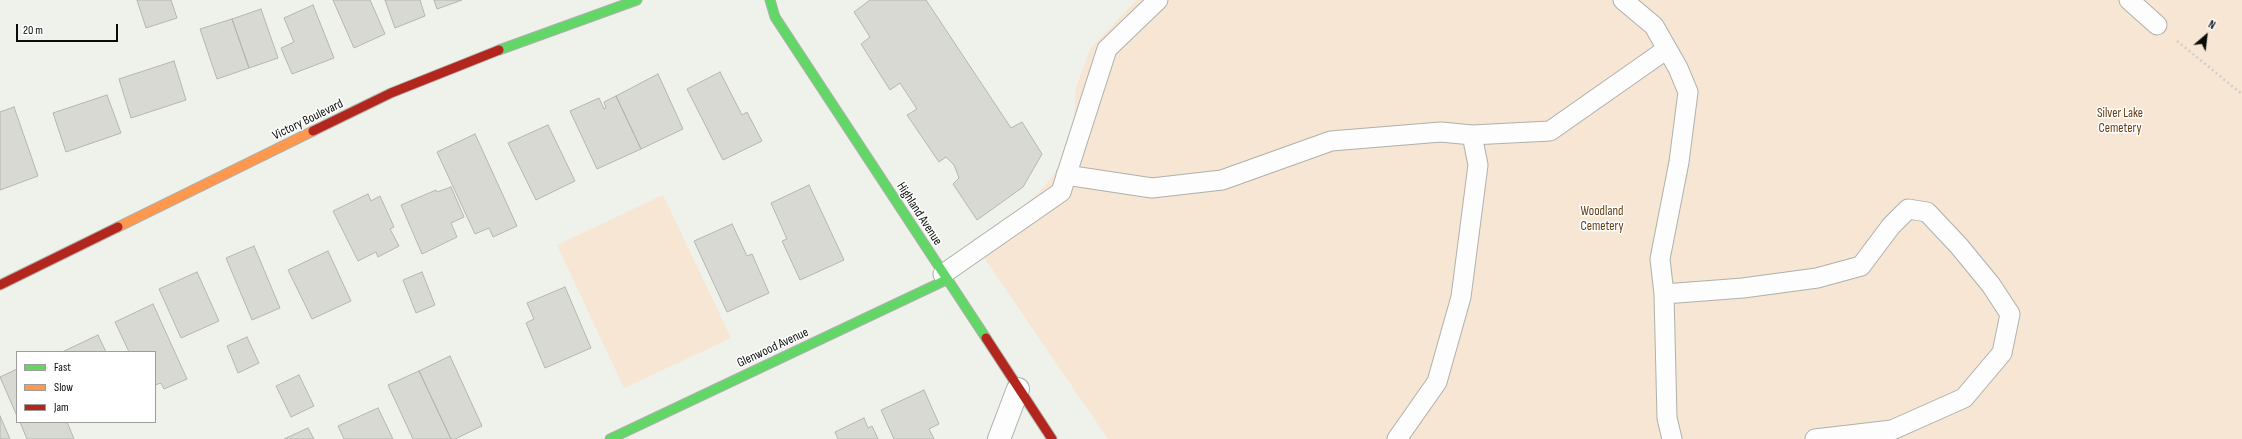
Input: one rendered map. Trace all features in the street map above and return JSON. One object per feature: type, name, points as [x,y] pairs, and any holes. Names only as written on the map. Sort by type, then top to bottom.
[{"type":"street","name":"Victory Boulevard","points":[[0,285],[391,93],[486,55],[637,0]]},
{"type":"street","name":"Highland Avenue","points":[[770,0],[775,17],[944,277],[1052,439]]},
{"type":"street","name":"Glenwood Avenue","points":[[610,439],[944,277]]},
{"type":"street","points":[[999,439],[1018,389]]},
{"type":"lane","points":[[944,277],[1061,192],[1107,49],[1158,0]]},
{"type":"lane","points":[[1623,0],[1654,26],[1688,92],[1679,162],[1660,259],[1664,294],[1667,418],[1672,439]]},
{"type":"lane","points":[[2129,0],[2157,25]]},
{"type":"lane","points":[[1066,175],[1152,188],[1222,180],[1331,141],[1441,132],[1472,135],[1550,131],[1667,49]]},
{"type":"lane","points":[[1397,439],[1437,382],[1462,297],[1478,165],[1472,135]]},
{"type":"lane","points":[[1664,294],[1743,288],[1809,279],[1861,266],[1891,226],[1908,209],[1927,212],[1959,246],[1991,285],[2010,314],[2002,353],[1964,398],[1892,430],[1815,439]]},
{"type":"path","points":[[2157,25],[2242,94]]},
{"type":"green space","name":"Woodland Cemetery","points":[[1136,0],[2242,0],[2242,439],[1108,439],[972,240],[1013,216],[1042,189],[1056,172],[1074,120],[1076,88],[1090,49]]},
{"type":"green space","points":[[663,195],[731,338],[624,388],[557,245]]},
{"type":"building","points":[[137,0],[171,0],[177,18],[146,28]]},
{"type":"building","points":[[333,0],[370,0],[385,34],[354,48]]},
{"type":"building","points":[[385,0],[420,0],[425,16],[395,28]]},
{"type":"building","points":[[434,0],[462,0],[437,9]]},
{"type":"building","points":[[870,0],[926,0],[1011,128],[1022,122],[1042,154],[1023,187],[977,220],[953,184],[959,178],[954,165],[946,157],[939,162],[907,115],[917,109],[900,83],[890,90],[861,44],[870,37],[854,12]]},
{"type":"building","points":[[313,5],[334,58],[292,74],[281,48],[294,42],[284,18]]},
{"type":"building","points":[[261,9],[278,58],[249,68],[232,19]]},
{"type":"building","points":[[232,19],[249,68],[217,79],[200,29]]},
{"type":"building","points":[[174,61],[186,100],[131,118],[119,79]]},
{"type":"building","points":[[720,72],[742,115],[747,112],[762,141],[723,160],[687,89]]},
{"type":"building","points":[[658,74],[683,129],[641,149],[616,96]]},
{"type":"building","points":[[107,95],[121,133],[66,152],[53,113]]},
{"type":"building","points":[[616,96],[641,149],[597,169],[570,111],[599,98],[604,109],[606,108],[604,102]]},
{"type":"building","points":[[14,107],[38,176],[0,190],[0,112]]},
{"type":"building","points":[[548,125],[575,181],[536,200],[508,143]]},
{"type":"building","points":[[475,134],[517,226],[493,237],[489,228],[475,234],[437,152]]},
{"type":"building","points":[[809,185],[844,260],[800,280],[782,241],[787,239],[771,203]]},
{"type":"building","points":[[451,187],[464,217],[451,223],[457,237],[422,254],[401,205],[436,190],[437,192]]},
{"type":"building","points":[[368,194],[371,201],[380,196],[394,227],[390,229],[399,246],[378,257],[376,252],[358,261],[333,211]]},
{"type":"building","points":[[732,224],[747,256],[752,254],[769,293],[727,312],[694,241]]},
{"type":"building","points":[[254,246],[280,308],[252,320],[226,258]]},
{"type":"building","points":[[328,251],[351,301],[312,319],[288,270]]},
{"type":"building","points":[[197,272],[219,321],[181,338],[159,289]]},
{"type":"building","points":[[422,272],[435,305],[416,313],[403,280]]},
{"type":"building","points":[[565,287],[591,348],[545,368],[526,323],[534,319],[527,303]]},
{"type":"building","points":[[153,304],[187,379],[164,389],[161,383],[156,385],[156,351],[129,351],[115,322]]},
{"type":"building","points":[[98,335],[106,351],[64,351]]},
{"type":"building","points":[[247,337],[259,363],[238,373],[227,346]]},
{"type":"building","points":[[450,356],[482,426],[455,439],[451,439],[419,371]]},
{"type":"building","points":[[16,369],[16,414],[0,377]]},
{"type":"building","points":[[419,371],[451,439],[413,439],[388,385]]},
{"type":"building","points":[[299,375],[314,406],[291,417],[276,386]]},
{"type":"building","points":[[924,390],[939,424],[929,429],[934,439],[894,439],[881,410]]},
{"type":"building","points":[[378,408],[393,439],[344,439],[338,426]]},
{"type":"building","points":[[0,416],[10,439],[0,439]]},
{"type":"building","points":[[864,418],[868,428],[872,426],[878,439],[838,439],[835,432]]},
{"type":"building","points":[[20,423],[67,423],[74,439],[27,439]]},
{"type":"building","points":[[308,428],[314,439],[284,439]]},
{"type":"traffic: fast","points":[[499,50],[637,0]]},
{"type":"traffic: fast","points":[[770,0],[775,17],[986,338]]},
{"type":"traffic: fast","points":[[610,439],[946,280]]},
{"type":"traffic: slow","points":[[118,227],[313,131]]},
{"type":"traffic: jam","points":[[313,131],[391,93],[499,50]]},
{"type":"traffic: jam","points":[[0,285],[118,227]]},
{"type":"traffic: jam","points":[[986,338],[1052,439]]},
{"type":"park label","name":"Silver Lake Cemetery","points":[[2120,122]]}]
